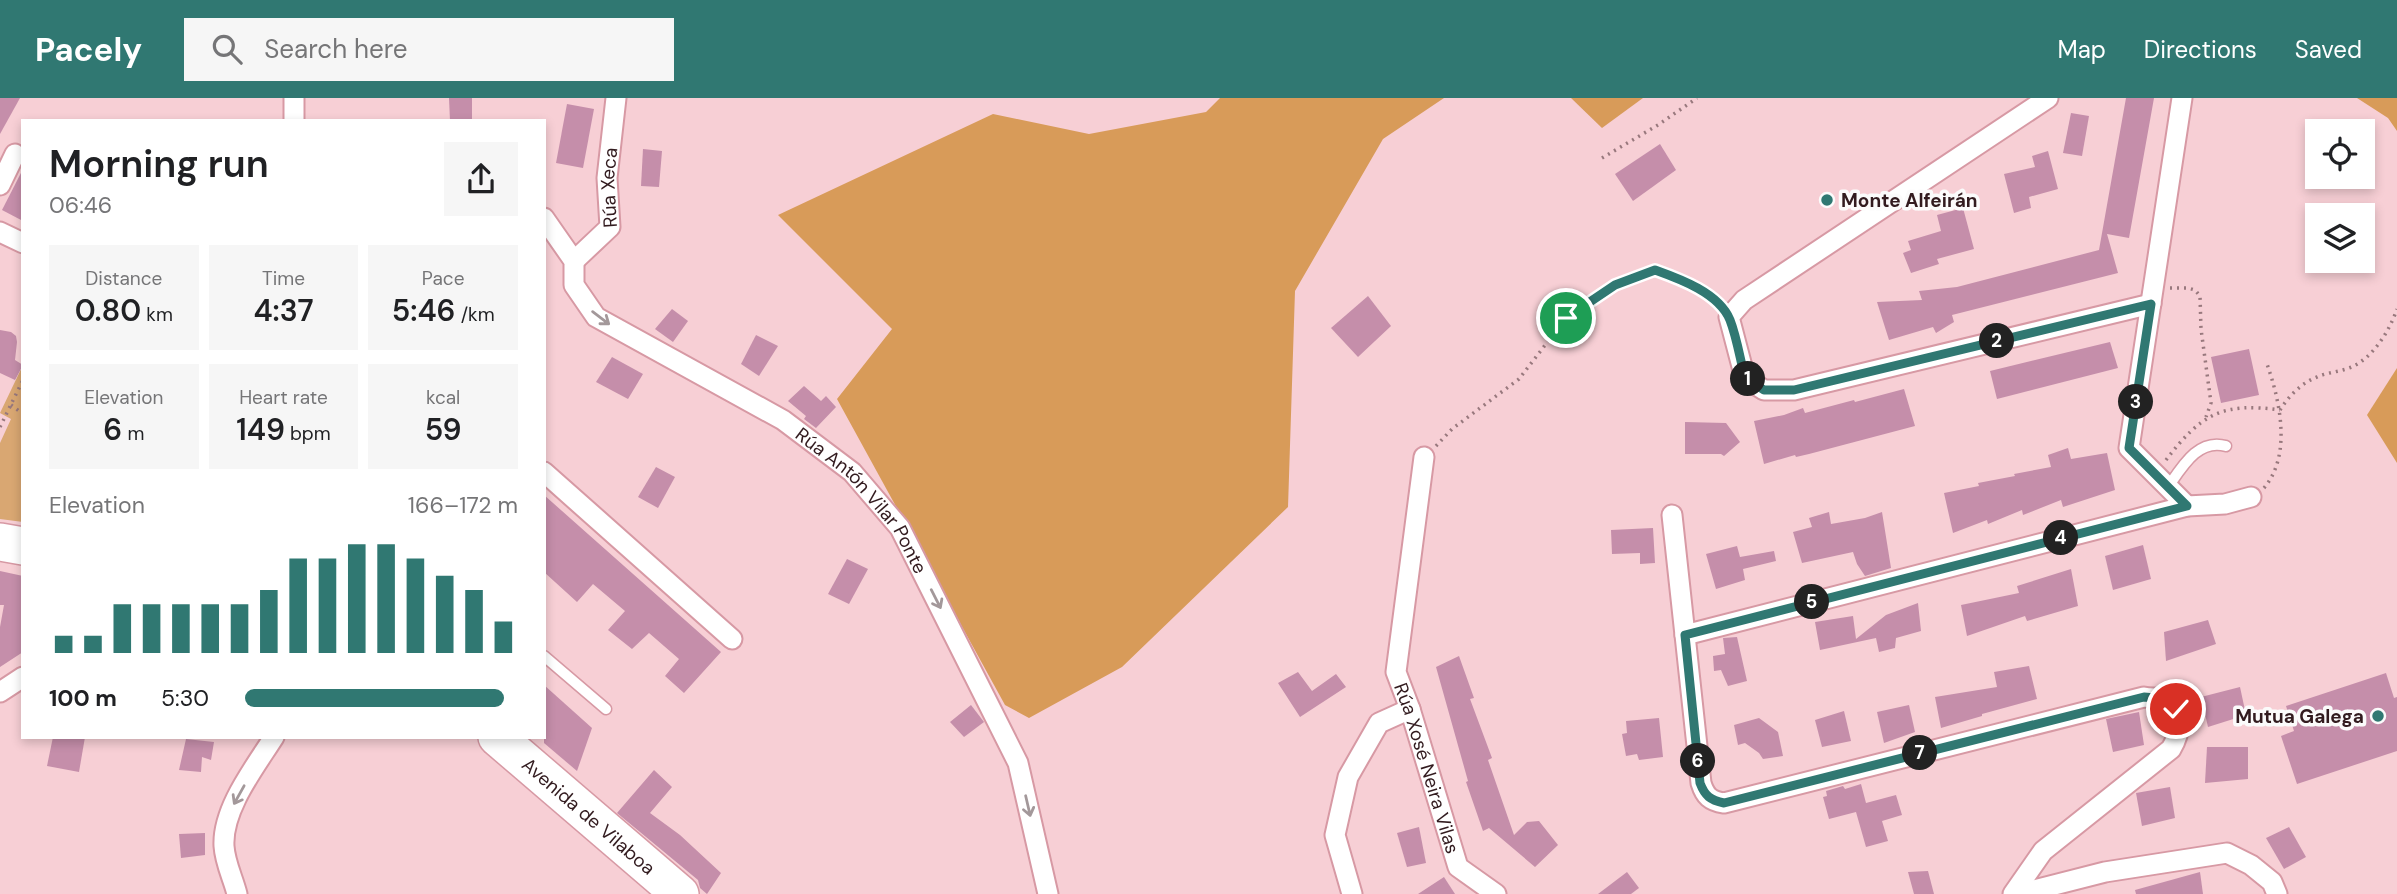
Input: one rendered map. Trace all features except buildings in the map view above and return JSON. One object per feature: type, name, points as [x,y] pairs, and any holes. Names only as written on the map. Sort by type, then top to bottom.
[{"type":"highway","points":[[0,542],[21,546]]},
{"type":"highway","name":"Avenida de Vilaboa","points":[[499,739],[680,894]]},
{"type":"street","points":[[294,98],[294,119]]},
{"type":"street","name":"Rúa Xeca","points":[[575,261],[610,227],[607,178],[616,98]]},
{"type":"street","points":[[2048,98],[1744,300],[1729,317],[1745,378],[1764,390],[1794,390],[2151,304]]},
{"type":"street","points":[[2182,98],[2129,448],[2187,506]]},
{"type":"street","points":[[0,185],[15,154]]},
{"type":"street","name":"Rúa Antón Vilar Ponte","points":[[546,221],[575,261],[574,285],[596,317],[783,420],[852,472],[900,528],[1018,763],[1048,894]]},
{"type":"street","points":[[0,232],[21,242]]},
{"type":"street","name":"Rúa Xosé Neira Vilas","points":[[1424,457],[1396,672],[1410,709],[1458,867],[1496,894]]},
{"type":"street","points":[[546,474],[732,639]]},
{"type":"street","points":[[1685,635],[2187,506],[2225,504],[2251,497]]},
{"type":"street","points":[[1672,515],[1700,783],[1704,793],[1712,801],[1724,803],[2144,697],[2165,699],[2176,709],[2179,736],[2171,749],[2043,851],[2013,894]]},
{"type":"street","points":[[0,552],[21,558]]},
{"type":"street","points":[[0,692],[21,678]]},
{"type":"street","points":[[1352,894],[1335,835],[1348,777],[1379,723],[1410,709]]},
{"type":"street","points":[[237,894],[224,845],[226,826],[232,807],[273,739]]},
{"type":"street","points":[[2019,894],[2105,872],[2227,853],[2251,865],[2272,882],[2277,894]]},
{"type":"lane","points":[[2162,480],[2202,448],[2216,443],[2226,446]]},
{"type":"lane","points":[[546,658],[606,709]]},
{"type":"path","points":[[1602,158],[1697,98]]},
{"type":"path","points":[[1424,457],[1452,429],[1519,379],[1566,318],[1615,285],[1655,270],[1692,284],[1713,299],[1729,317]]},
{"type":"path","points":[[2154,281],[2172,288],[2195,290],[2200,296],[2201,329],[2211,402],[2206,417],[2178,444],[2162,480]]},
{"type":"path","points":[[2280,410],[2300,387],[2309,381],[2358,364],[2386,333],[2397,309]]},
{"type":"path","points":[[2251,497],[2272,479],[2277,468],[2283,419],[2267,364]]},
{"type":"path","points":[[0,428],[21,384]]},
{"type":"path","points":[[10,405],[21,413]]},
{"type":"path","points":[[2206,417],[2239,408],[2280,410]]},
{"type":"shaded area","points":[[1220,98],[1444,98],[1383,139],[1295,291],[1288,507],[1122,667],[1029,718],[1005,705],[837,399],[892,329],[778,215],[993,114],[1089,134],[1206,112]]},
{"type":"shaded area","points":[[1571,98],[1643,98],[1602,128]]},
{"type":"shaded area","points":[[2357,98],[2397,98],[2397,131],[2388,118]]},
{"type":"shaded area","points":[[2397,368],[2397,463],[2367,415]]},
{"type":"shaded area","points":[[21,369],[21,522],[0,519],[0,443],[11,419],[0,413]]},
{"type":"place","name":"Monte Alfeirán","points":[[1827,200]]},
{"type":"place","name":"Mutua Galega","points":[[2378,716]]},
{"type":"route","points":[[1566,318],[1615,285],[1655,270],[1692,284],[1713,299],[1729,317],[1745,378],[1764,390],[1794,390],[2151,304],[2129,448],[2187,506],[1685,635],[1700,783],[1704,793],[1712,801],[1724,803],[2144,697],[2165,699],[2176,709]]}]
